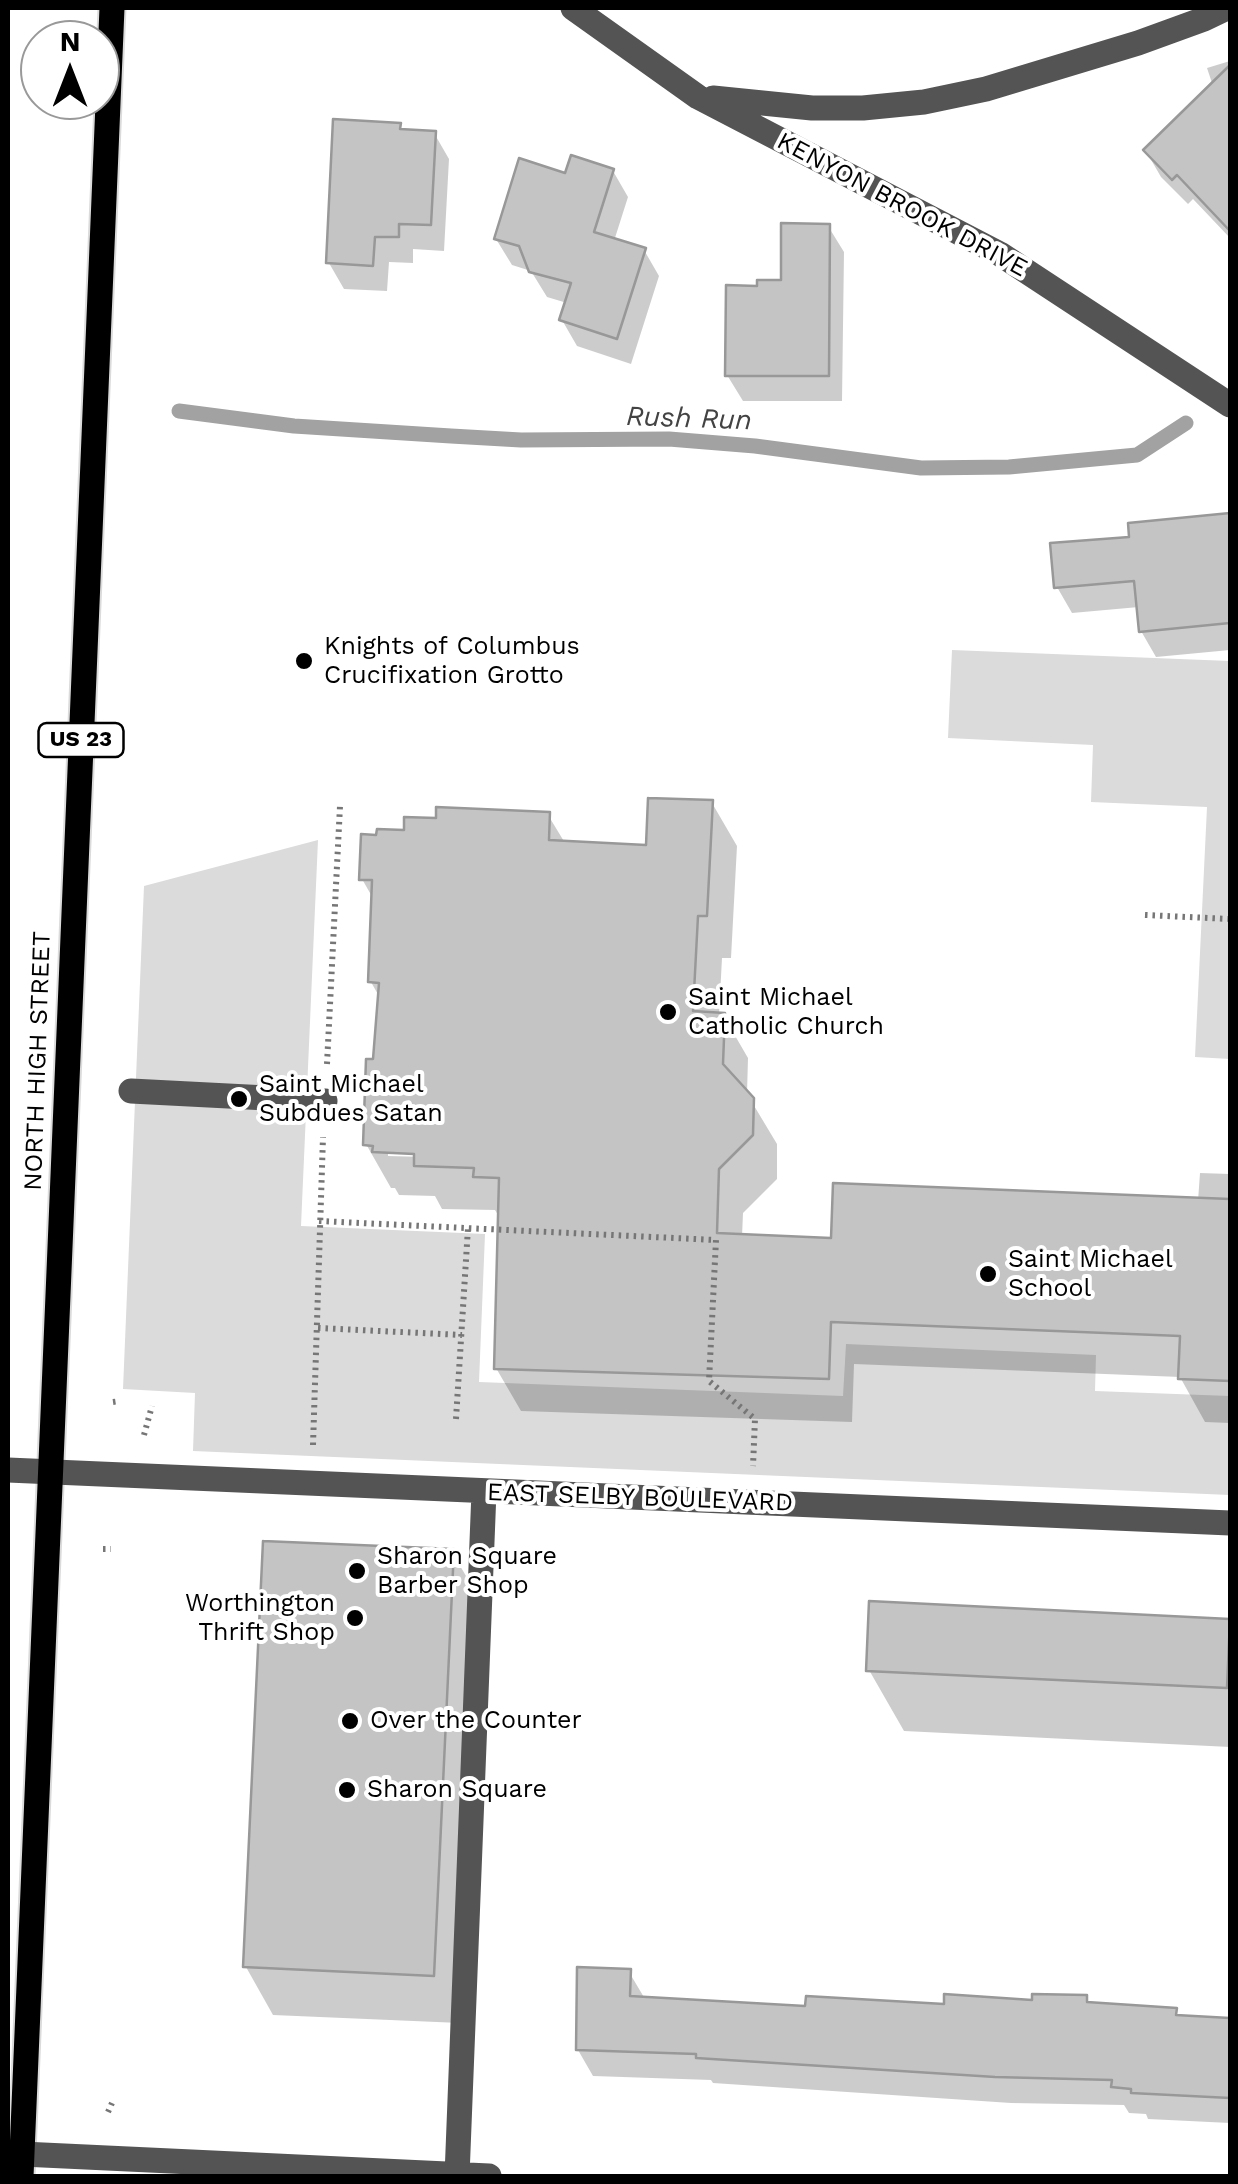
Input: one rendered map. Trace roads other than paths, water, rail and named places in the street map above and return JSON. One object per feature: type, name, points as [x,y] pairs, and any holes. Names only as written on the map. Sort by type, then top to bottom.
[{"type":"main road","name":"NORTH HIGH STREET","points":[[22,2165],[112,8]]},
{"type":"street","name":"KENYON BROOK DRIVE","points":[[573,8],[698,97],[1000,254],[1230,405]]},
{"type":"street","points":[[698,97],[812,108],[924,102],[986,89],[1138,43],[1227,8]]},
{"type":"street","points":[[131,1092],[325,1101]]},
{"type":"street","name":"EAST SELBY BOULEVARD","points":[[8,1470],[1230,1523]]},
{"type":"street","points":[[457,2176],[484,1491]]},
{"type":"street","points":[[22,2165],[489,2176]]},
{"type":"waterway","name":"Rush Run","points":[[179,411],[294,426],[451,436],[521,440],[669,439],[921,468],[1009,467],[1137,455],[1186,423]]},
{"type":"place","name":"Knights of Columbus Crucifixation Grotto","points":[[304,661]]},
{"type":"place","name":"Saint Michael Catholic Church","points":[[668,1012]]},
{"type":"place","name":"Saint Michael Subdues Satan","points":[[239,1099]]},
{"type":"place","name":"Saint Michael School","points":[[988,1274]]},
{"type":"place","name":"Sharon Square Barber Shop","points":[[357,1571]]},
{"type":"place","name":"Worthington Thrift Shop","points":[[355,1618]]},
{"type":"place","name":"Over the Counter","points":[[350,1721]]},
{"type":"place","name":"Sharon Square","points":[[347,1790]]}]
